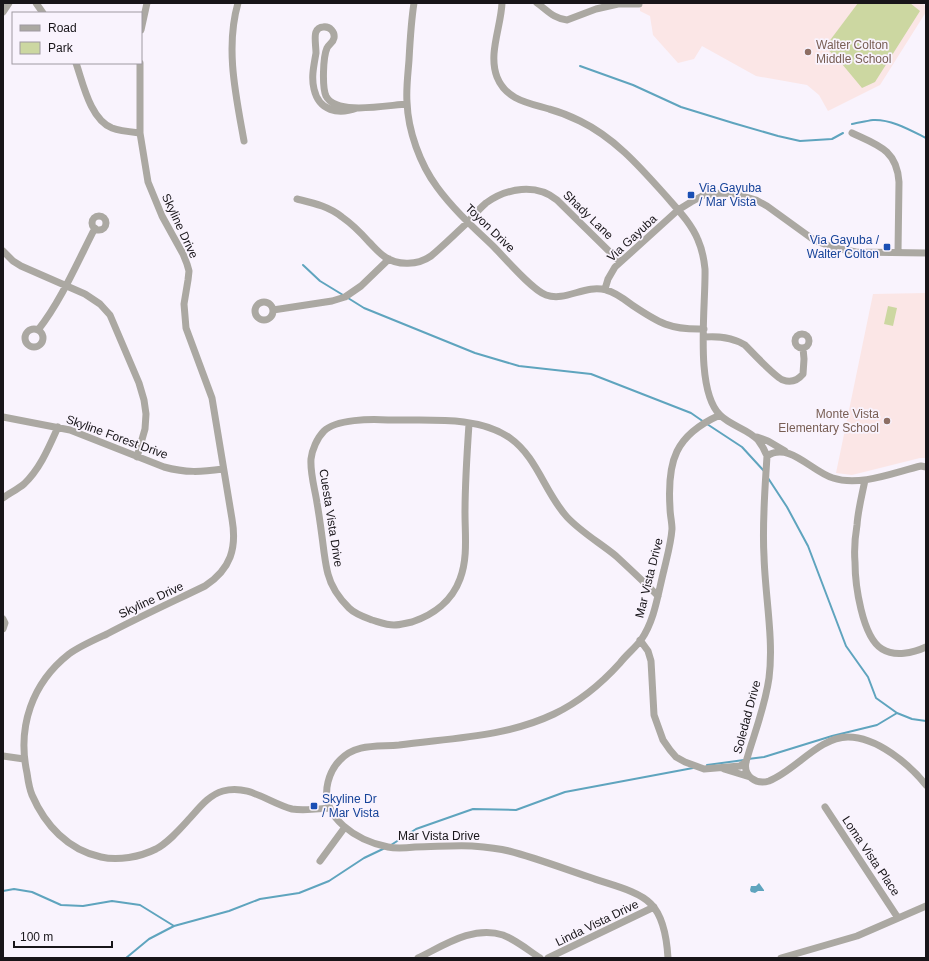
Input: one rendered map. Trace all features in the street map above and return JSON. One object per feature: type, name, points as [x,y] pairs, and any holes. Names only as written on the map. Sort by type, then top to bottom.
[{"type":"street","points":[[3,12],[9,3]]},
{"type":"street","points":[[36,3],[42,12]]},
{"type":"street","points":[[142,26],[147,3]]},
{"type":"street","points":[[238,3],[234,16],[233,71],[244,141]]},
{"type":"street","name":"Toyon Drive","points":[[414,3],[411,24],[407,104],[411,130],[421,157],[428,173],[441,193],[468,222],[532,284],[547,295],[557,297],[584,290],[605,289]]},
{"type":"street","points":[[502,3],[494,58],[497,78],[502,86],[514,98],[566,114],[604,135],[629,156],[678,210],[693,229],[698,239],[703,256],[705,280],[705,383],[711,402],[720,415],[731,424],[787,452],[834,479],[846,481],[865,480],[921,466],[926,467]]},
{"type":"street","points":[[537,3],[551,15],[562,20],[573,18],[595,6],[639,4]]},
{"type":"street","points":[[357,108],[345,112],[332,110],[322,104],[315,94],[313,82],[316,47],[315,35],[318,29],[327,27],[332,31],[334,37],[326,54],[323,82],[326,96],[329,100],[336,105],[357,108],[407,104]]},
{"type":"street","points":[[76,64],[90,105],[101,120],[111,128],[140,133]]},
{"type":"street","name":"Skyline Drive","points":[[140,64],[140,133],[148,182],[162,216],[187,264],[188,280],[184,304],[186,328],[212,398],[223,469],[229,496],[234,535],[231,556],[225,569],[214,581],[138,617],[70,654],[52,671],[38,691],[30,707],[25,725],[24,759],[31,792],[36,804],[61,838],[80,850],[101,857],[121,858],[157,848],[176,832],[208,799],[215,794],[231,790],[240,789],[248,791],[293,809],[302,810],[329,808]]},
{"type":"street","points":[[852,133],[885,150],[895,163],[899,182],[898,252]]},
{"type":"street","name":"Shady Lane","points":[[296,199],[321,205],[335,212],[360,232],[380,253],[390,259],[411,263],[425,260],[437,252],[485,204],[495,198],[518,190],[530,188],[537,189],[551,195],[557,200],[620,262]]},
{"type":"street","name":"Via Gayuba","points":[[605,289],[610,274],[620,262],[678,210],[704,195],[716,193],[736,194],[762,203],[803,233],[827,246],[856,252],[926,253]]},
{"type":"street","points":[[38,330],[65,285],[95,228]]},
{"type":"street","points":[[3,251],[13,261],[21,266],[93,299],[110,315],[136,376],[144,400],[146,414],[145,429],[137,457]]},
{"type":"street","points":[[273,310],[332,301],[345,297],[361,286],[390,259]]},
{"type":"street","points":[[605,289],[662,324],[682,329],[704,329]]},
{"type":"street","points":[[704,337],[728,337],[740,342],[779,378],[788,381],[796,380],[803,374],[803,348]]},
{"type":"street","name":"Mar Vista Drive","points":[[668,958],[662,922],[654,907],[645,898],[635,893],[510,851],[495,848],[469,846],[388,847],[364,839],[345,827],[337,820],[329,808],[326,793],[329,778],[338,762],[350,751],[364,747],[389,746],[497,732],[555,714],[582,697],[604,679],[640,640],[649,624],[658,596],[671,538],[672,525],[670,509],[670,480],[675,455],[681,443],[693,431],[704,422],[720,415]]},
{"type":"street","name":"Skyline Forest Drive","points":[[3,417],[58,428],[85,436],[164,467],[185,472],[223,469]]},
{"type":"street","name":"Cuesta Vista Drive","points":[[469,424],[466,478],[465,550],[463,568],[456,587],[444,604],[436,611],[417,620],[406,623],[394,625],[380,622],[356,614],[347,606],[334,588],[328,574],[311,466],[312,454],[320,436],[332,425],[353,421],[381,419],[433,420],[469,424],[486,426],[515,442],[530,460],[550,494],[567,517],[616,556],[658,596]]},
{"type":"street","points":[[3,498],[16,490],[29,479],[45,455],[58,428]]},
{"type":"street","points":[[754,436],[759,441],[767,456],[777,451],[787,452]]},
{"type":"street","name":"Soledad Drive","points":[[750,777],[745,770],[746,762],[762,713],[769,676],[770,642],[764,550],[764,500],[767,456]]},
{"type":"street","points":[[865,480],[857,523],[855,561],[856,579],[866,628],[870,636],[883,650],[908,653],[926,647]]},
{"type":"street","points":[[3,619],[5,623],[3,629]]},
{"type":"street","points":[[640,640],[648,651],[651,661],[654,716],[663,740],[676,757],[704,769],[740,766],[746,762]]},
{"type":"street","points":[[722,768],[750,777],[756,781],[762,782],[771,780],[825,744],[848,737],[867,741],[893,754],[913,770],[926,785]]},
{"type":"street","points":[[3,756],[24,759]]},
{"type":"street","name":"Loma Vista Place","points":[[825,807],[898,918]]},
{"type":"street","points":[[320,861],[345,827]]},
{"type":"street","points":[[781,958],[794,957],[857,936],[926,906]]},
{"type":"street","name":"Linda Vista Drive","points":[[548,958],[654,907]]},
{"type":"street","points":[[418,958],[462,937],[480,933],[502,935],[520,944],[540,958]]},
{"type":"shaded area","name":"Walter Colton Middle School","points":[[640,3],[922,3],[926,7],[926,12],[880,85],[828,111],[819,95],[807,85],[756,76],[702,46],[694,59],[678,63],[653,35],[650,16],[640,11]]},
{"type":"shaded area","name":"Monte Vista Elementary School","points":[[926,293],[926,458],[920,458],[852,475],[836,473],[873,294]]},
{"type":"green space","points":[[858,3],[910,3],[920,11],[875,82],[862,88],[837,58],[825,47]]},
{"type":"green space","points":[[888,306],[897,308],[893,326],[884,324]]},
{"type":"water","points":[[759,883],[764,891],[758,891],[755,893],[751,892],[751,886],[756,886]]},
{"type":"waterway","points":[[580,66],[633,85],[681,107],[778,136],[800,141],[832,139],[843,133]]},
{"type":"waterway","points":[[852,124],[873,120],[887,121],[926,138]]},
{"type":"waterway","points":[[303,265],[320,281],[343,295]]},
{"type":"waterway","points":[[348,298],[364,308],[475,353],[519,366],[591,374],[691,413],[704,422]]},
{"type":"waterway","points":[[707,424],[742,447],[764,471]]},
{"type":"waterway","points":[[768,478],[787,507],[808,546],[846,646],[868,677],[876,698],[897,713],[912,719],[926,721]]},
{"type":"waterway","points":[[748,759],[764,757],[832,736],[877,725],[897,713]]},
{"type":"waterway","points":[[707,765],[744,760]]},
{"type":"waterway","points":[[391,845],[416,829],[473,809],[516,810],[565,792],[693,768]]},
{"type":"waterway","points":[[126,958],[149,939],[174,926],[229,911],[260,899],[299,893],[329,881],[364,858],[385,848]]},
{"type":"waterway","points":[[3,891],[14,889],[32,892],[61,905],[83,906],[112,901],[140,905],[174,926]]},
{"type":"place","name":"Walter Colton Middle School","points":[[808,52]]},
{"type":"place","name":"Via Gayuba / Mar Vista","points":[[691,195]]},
{"type":"place","name":"Via Gayuba / Walter Colton","points":[[887,247]]},
{"type":"place","name":"Monte Vista Elementary School","points":[[887,421]]},
{"type":"place","name":"Skyline Dr / Mar Vista","points":[[314,806]]}]
